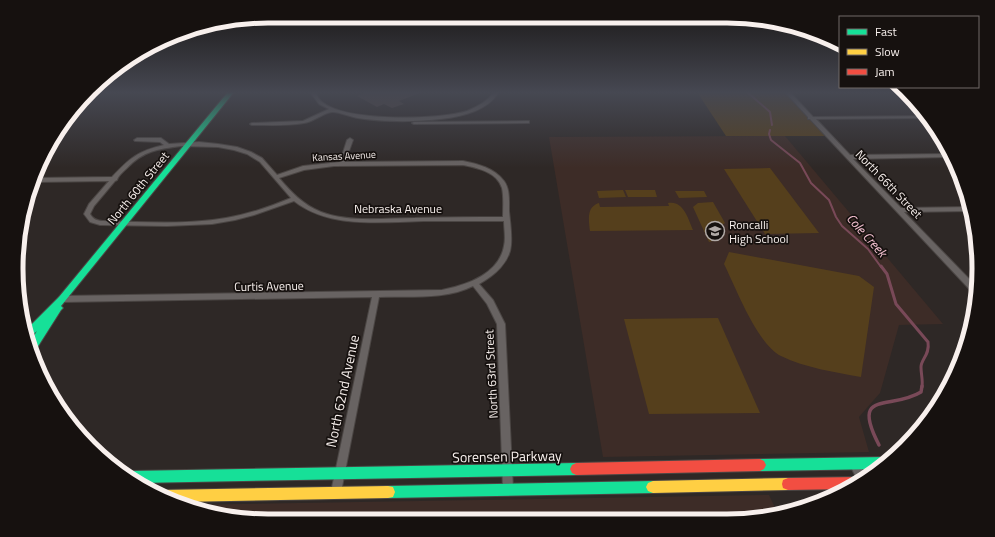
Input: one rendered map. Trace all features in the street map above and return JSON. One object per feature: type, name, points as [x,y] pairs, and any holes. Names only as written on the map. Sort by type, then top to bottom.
[{"type":"main road","name":"North 60th Street","points":[[31,331],[62,299],[211,117]]},
{"type":"main road","name":"North 60th Street","points":[[35,343],[51,320],[62,299]]},
{"type":"main road","name":"Sorensen Parkway","points":[[139,477],[877,462]]},
{"type":"main road","points":[[177,496],[845,483]]},
{"type":"street","points":[[252,124],[304,122],[315,117]]},
{"type":"street","points":[[368,117],[431,117]]},
{"type":"street","points":[[467,117],[467,123]]},
{"type":"street","points":[[810,118],[919,117]]},
{"type":"street","name":"North 66th Street","points":[[810,118],[971,285]]},
{"type":"street","points":[[414,123],[527,122]]},
{"type":"street","points":[[137,140],[161,140],[168,146]]},
{"type":"street","points":[[342,164],[350,140]]},
{"type":"street","points":[[275,176],[260,159],[245,151],[221,146],[189,145],[168,146],[153,149],[137,156],[92,205],[88,214],[94,221],[106,223],[224,220],[260,212],[294,199]]},
{"type":"street","points":[[848,157],[945,156]]},
{"type":"street","name":"Kansas Avenue","points":[[275,176],[310,166],[342,164],[456,162],[473,165],[488,170],[496,175],[504,186],[507,219]]},
{"type":"street","name":"Nebraska Avenue","points":[[275,176],[294,199],[303,206],[316,212],[346,219],[507,219]]},
{"type":"street","points":[[40,180],[115,179]]},
{"type":"street","points":[[899,210],[965,209]]},
{"type":"street","points":[[474,283],[493,272],[504,258],[508,245],[507,219]]},
{"type":"street","points":[[967,281],[971,281]]},
{"type":"street","name":"Curtis Avenue","points":[[62,299],[442,293],[464,288],[474,283]]},
{"type":"street","name":"North 63rd Street","points":[[474,283],[481,289],[493,307],[501,324],[508,489]]},
{"type":"street","name":"North 62nd Avenue","points":[[336,492],[376,295]]},
{"type":"street","points":[[854,463],[860,475]]},
{"type":"shaded area","points":[[714,117],[807,117],[825,136],[726,136]]},
{"type":"shaded area","name":"Roncalli High School","points":[[785,136],[943,324],[899,325],[880,393],[859,417],[869,452],[603,457],[549,137]]},
{"type":"shaded area","points":[[770,168],[819,233],[765,234],[724,169]]},
{"type":"shaded area","points":[[623,190],[626,197],[599,198],[597,191]]},
{"type":"shaded area","points":[[625,190],[655,190],[657,197],[628,197]]},
{"type":"shaded area","points":[[675,191],[704,191],[707,197],[679,198]]},
{"type":"shaded area","points":[[713,202],[725,223],[722,225],[713,226],[715,237],[713,241],[709,242],[693,207],[698,203]]},
{"type":"shaded area","points":[[599,203],[600,207],[669,206],[668,203],[678,204],[684,211],[693,230],[590,231],[589,214],[592,208]]},
{"type":"shaded area","points":[[729,252],[859,276],[874,287],[861,377],[800,364],[781,356],[772,350],[748,314],[724,264]]},
{"type":"shaded area","points":[[718,318],[760,413],[649,414],[624,319]]},
{"type":"shaded area","points":[[769,495],[775,509],[759,512],[726,514],[268,514],[236,512],[201,505]]},
{"type":"waterway","name":"Cole Creek","points":[[771,117],[772,125]]},
{"type":"waterway","name":"Cole Creek","points":[[770,130],[769,134],[771,140],[800,163],[811,183],[829,200],[836,217],[842,226],[868,249],[881,267]]},
{"type":"waterway","name":"Cole Creek","points":[[881,266],[887,274],[896,304],[928,342],[927,354],[921,364],[922,386]]},
{"type":"waterway","name":"Cole Creek","points":[[879,445],[871,427],[869,416],[871,409],[878,405],[909,397],[921,392],[922,386]]},
{"type":"traffic: fast","points":[[31,331],[62,299],[211,117]]},
{"type":"traffic: fast","points":[[35,343],[58,308]]},
{"type":"traffic: fast","points":[[760,465],[876,463]]},
{"type":"traffic: fast","points":[[139,477],[576,469]]},
{"type":"traffic: fast","points":[[388,492],[653,487]]},
{"type":"traffic: slow","points":[[653,487],[788,484]]},
{"type":"traffic: slow","points":[[177,496],[388,492]]},
{"type":"traffic: jam","points":[[576,469],[760,465]]},
{"type":"traffic: jam","points":[[788,484],[845,483]]},
{"type":"place","name":"Roncalli High School","points":[[715,231]]}]
